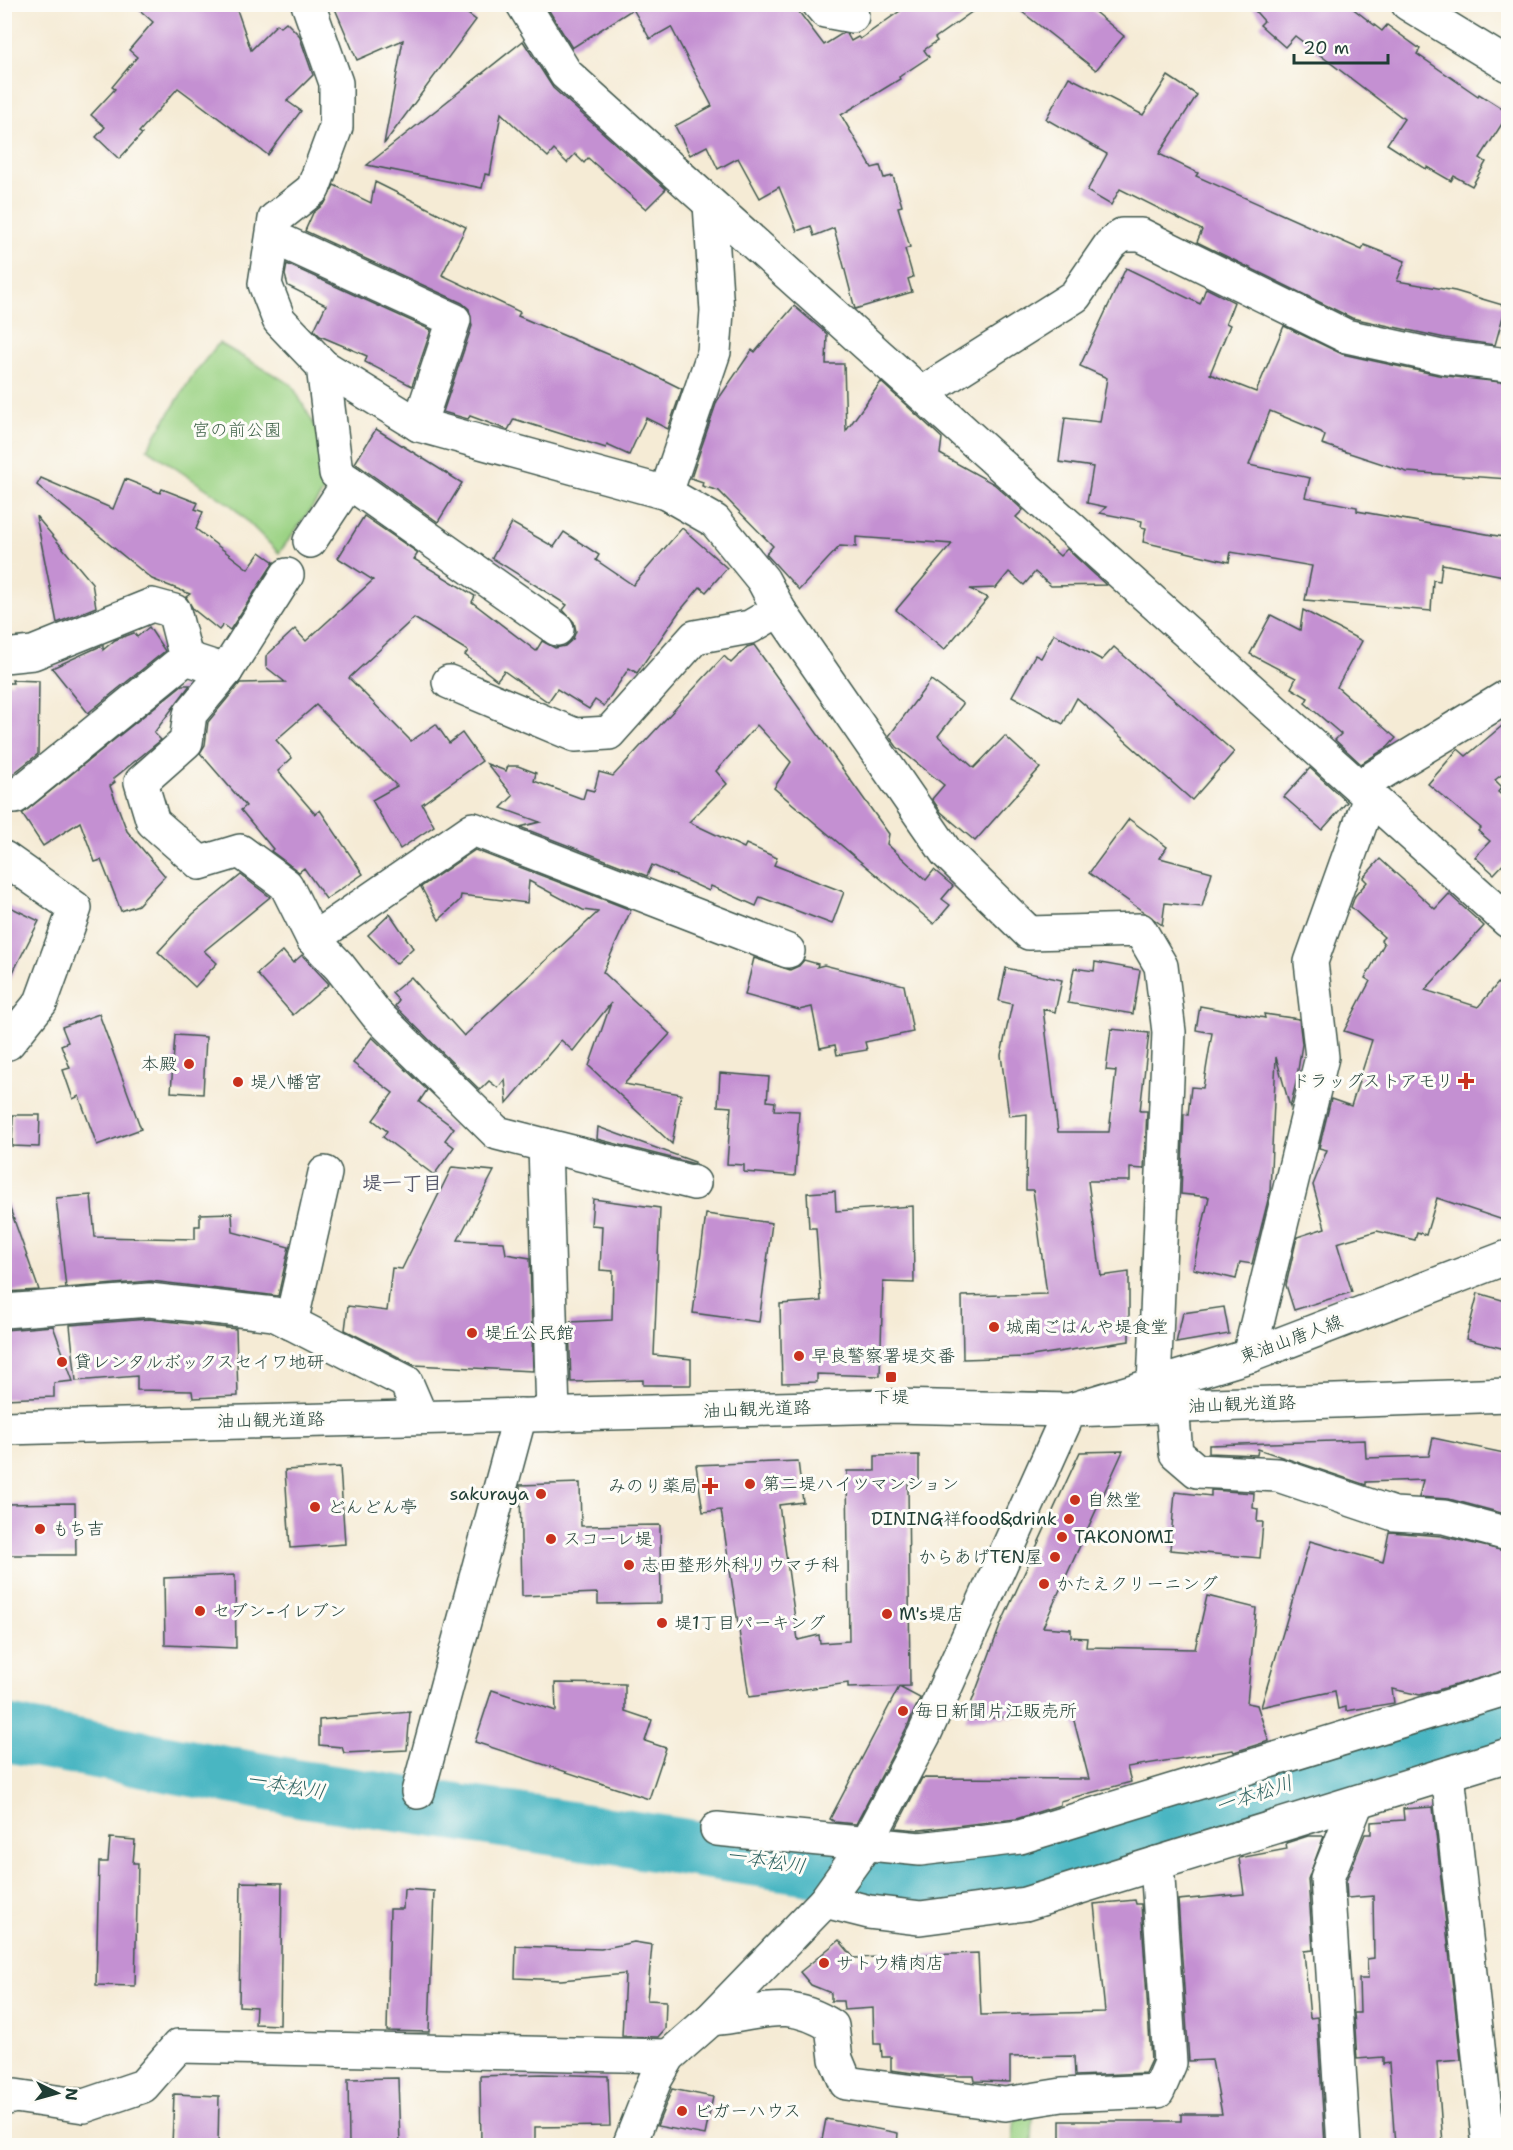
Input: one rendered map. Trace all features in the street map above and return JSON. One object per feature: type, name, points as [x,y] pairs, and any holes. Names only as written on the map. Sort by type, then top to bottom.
[{"type":"street","points":[[308,4],[336,83],[336,127],[313,189],[275,219],[265,284],[279,320],[323,366],[419,425],[666,493],[716,521],[763,580],[779,610],[946,852],[1029,933],[1140,930],[1161,966],[1169,1032],[1163,1395],[1176,1453],[1197,1471],[1278,1475],[1394,1514],[1444,1517],[1509,1534]]},
{"type":"street","points":[[523,4],[566,74],[1509,921]]},
{"type":"street","points":[[819,4],[825,11],[852,16]]},
{"type":"street","points":[[1407,4],[1509,65]]},
{"type":"street","points":[[666,493],[714,352],[717,311],[710,204]]},
{"type":"street","points":[[922,393],[1076,296],[1110,245],[1122,235],[1140,235],[1346,336],[1442,357],[1509,365]]},
{"type":"street","points":[[273,237],[454,320],[419,425]]},
{"type":"street","points":[[323,366],[336,473],[557,629]]},
{"type":"street","points":[[310,541],[349,482]]},
{"type":"street","points":[[287,575],[226,671],[190,714],[186,742],[141,782],[153,822],[200,863],[240,851],[286,885],[313,939],[339,966],[377,1015],[496,1133],[694,1183]]},
{"type":"street","points":[[4,656],[33,653],[152,605],[174,610],[186,658]]},
{"type":"street","points":[[449,682],[575,735],[609,733],[695,637],[750,627],[779,610]]},
{"type":"street","points":[[186,658],[226,671]]},
{"type":"street","points":[[15,797],[186,658]]},
{"type":"street","points":[[1249,1356],[1322,1057],[1311,962],[1365,792],[1509,696]]},
{"type":"street","points":[[313,939],[473,829],[788,951]]},
{"type":"street","points":[[4,858],[75,908],[41,1002],[8,1042],[4,1042]]},
{"type":"street","points":[[545,1145],[553,1414]]},
{"type":"street","points":[[291,1323],[326,1173]]},
{"type":"street","name":"東油山唐人線","points":[[1071,1410],[1163,1395],[1249,1356],[1509,1257]]},
{"type":"street","points":[[4,1311],[149,1300],[274,1314],[406,1382],[422,1417]]},
{"type":"street","name":"油山観光道路","points":[[1163,1395],[1509,1395]]},
{"type":"street","name":"油山観光道路","points":[[4,1428],[892,1406],[1071,1410]]},
{"type":"street","points":[[629,2145],[655,2080],[669,2056],[711,2019],[830,1894],[862,1849],[924,1735],[1071,1410]]},
{"type":"street","points":[[418,1792],[520,1415]]},
{"type":"street","points":[[717,1829],[862,1849],[920,1849],[1020,1837],[1509,1688]]},
{"type":"street","points":[[830,1894],[869,1912],[920,1918],[1025,1904],[1509,1755]]},
{"type":"street","points":[[1448,1774],[1489,2145]]},
{"type":"street","points":[[1344,2145],[1327,1878],[1357,1802]]},
{"type":"street","points":[[711,2019],[791,2008],[812,2014],[832,2026],[836,2059],[846,2083],[1005,2104],[1062,2095],[1158,2091],[1170,2063],[1157,1863]]},
{"type":"street","points":[[4,2099],[15,2096],[84,2106],[143,2086],[178,2046],[669,2056]]},
{"type":"green space","name":"宮の前公園","points":[[219,343],[292,385],[320,435],[330,483],[279,553],[232,506],[147,449],[193,375]]},
{"type":"green space","points":[[1016,2110],[1033,2112],[1032,2145],[1012,2146]]},
{"type":"building","points":[[133,4],[235,4],[251,50],[277,24],[280,27],[286,22],[299,35],[313,75],[287,101],[301,111],[268,155],[178,88],[139,132],[142,134],[119,159],[96,137],[105,127],[91,115],[115,89],[112,87],[137,57],[129,50],[153,22]]},
{"type":"building","points":[[333,4],[454,4],[476,20],[384,144],[403,40],[357,60]]},
{"type":"building","points":[[545,4],[793,4],[824,45],[843,33],[847,34],[851,41],[858,37],[860,39],[910,4],[983,4],[935,38],[937,41],[924,50],[929,57],[899,77],[900,79],[841,115],[872,168],[880,166],[884,178],[893,176],[902,206],[898,207],[910,247],[905,249],[913,277],[908,279],[912,292],[855,309],[834,228],[814,236],[811,226],[797,231],[779,187],[760,198],[738,158],[718,169],[707,146],[690,155],[675,126],[712,106],[671,27],[650,39],[633,9],[572,48]]},
{"type":"building","points":[[1012,4],[1085,4],[1124,36],[1096,70]]},
{"type":"building","points":[[1249,4],[1347,4],[1382,31],[1387,25],[1420,49],[1417,54],[1478,96],[1479,94],[1509,113],[1480,158],[1486,162],[1472,186],[1454,176],[1451,181],[1427,167],[1426,169],[1387,144],[1404,119],[1295,36],[1285,47],[1260,25],[1264,21]]},
{"type":"building","points":[[523,41],[553,88],[666,189],[646,209],[588,158],[584,163],[575,154],[567,163],[554,150],[548,157],[501,113],[490,175],[485,174],[482,188],[367,165]]},
{"type":"building","points":[[1168,76],[1197,95],[1159,154],[1198,173],[1196,176],[1362,250],[1364,245],[1405,261],[1397,281],[1455,291],[1506,306],[1495,345],[1445,338],[1352,318],[1197,242],[1202,230],[1120,189],[1111,205],[1087,191],[1107,154],[1046,119],[1069,77],[1143,115]]},
{"type":"building","points":[[375,182],[466,227],[442,275],[520,312],[518,316],[636,366],[682,389],[668,429],[646,418],[629,455],[607,445],[606,448],[514,419],[508,430],[470,416],[468,419],[443,412],[472,326],[469,309],[462,303],[305,231],[313,213],[325,203],[334,185],[371,203]]},
{"type":"building","points":[[287,264],[431,330],[412,386],[365,362],[367,356],[320,336],[314,330],[326,305],[288,286],[285,275]]},
{"type":"building","points":[[1126,268],[1200,304],[1206,288],[1234,302],[1226,323],[1230,325],[1210,374],[1256,392],[1284,326],[1342,354],[1438,375],[1509,383],[1509,479],[1407,472],[1322,444],[1325,436],[1321,432],[1270,411],[1249,465],[1310,478],[1305,497],[1357,507],[1357,511],[1509,538],[1509,577],[1442,564],[1440,581],[1433,580],[1431,611],[1305,600],[1312,566],[1231,552],[1229,562],[1143,542],[1146,528],[1141,527],[1142,521],[1100,513],[1106,507],[1087,503],[1093,467],[1059,462],[1065,418],[1100,422],[1107,378],[1080,366]]},
{"type":"building","points":[[794,306],[827,334],[826,364],[844,364],[846,431],[881,382],[942,438],[940,454],[994,484],[1023,510],[1016,517],[1060,556],[1067,549],[1106,585],[1051,586],[1035,572],[1024,585],[1009,572],[996,588],[970,589],[988,598],[944,650],[896,610],[952,544],[856,537],[856,547],[840,546],[799,590],[766,554],[773,546],[719,491],[702,486],[703,482],[691,478],[717,401],[752,350],[755,352]]},
{"type":"building","points":[[376,429],[462,483],[438,522],[355,463]]},
{"type":"building","points":[[41,478],[113,509],[125,479],[160,493],[162,489],[198,503],[195,509],[203,512],[196,529],[248,569],[260,552],[274,562],[230,630],[223,625],[219,630],[193,609],[186,597],[190,594],[152,579],[37,485]]},
{"type":"building","points":[[36,516],[92,583],[96,607],[57,623]]},
{"type":"building","points":[[364,516],[418,553],[414,559],[475,596],[472,602],[536,651],[542,641],[555,648],[565,646],[573,639],[576,631],[574,622],[563,610],[567,605],[492,558],[512,523],[554,547],[564,532],[599,555],[596,560],[633,585],[682,528],[727,568],[706,592],[700,587],[679,612],[637,673],[629,668],[604,706],[595,700],[589,709],[557,689],[548,702],[504,671],[497,680],[465,655],[468,651],[414,618],[349,678],[411,741],[436,724],[449,743],[462,733],[482,761],[422,804],[434,826],[400,849],[372,800],[397,786],[316,705],[276,740],[292,758],[278,771],[315,814],[320,810],[363,874],[326,899],[304,868],[299,872],[271,851],[273,849],[241,810],[246,806],[200,753],[205,745],[208,722],[240,683],[285,682],[266,667],[266,656],[295,629],[306,641],[373,580],[338,558]]},
{"type":"building","points":[[1303,610],[1362,641],[1337,687],[1396,738],[1388,747],[1361,764],[1335,740],[1341,734],[1305,703],[1308,698],[1291,688],[1296,678],[1250,654],[1271,615],[1300,630]]},
{"type":"building","points":[[149,627],[165,651],[88,713],[52,668],[103,645],[103,650],[115,640],[134,633],[137,637]]},
{"type":"building","points":[[1054,634],[1102,660],[1114,647],[1234,752],[1192,800],[1077,698],[1063,724],[1012,696],[1035,655],[1041,658]]},
{"type":"building","points":[[754,645],[889,834],[887,844],[926,880],[934,870],[953,886],[942,899],[950,905],[934,924],[774,788],[791,762],[757,725],[716,771],[727,784],[689,822],[744,848],[746,844],[777,858],[774,865],[844,892],[832,924],[760,897],[756,906],[711,886],[709,891],[652,865],[647,876],[520,827],[540,822],[501,808],[513,796],[487,764],[506,771],[508,766],[518,766],[536,773],[534,781],[583,799],[586,789],[594,791],[599,772],[613,776],[724,656],[731,663],[747,647]]},
{"type":"building","points":[[12,680],[39,681],[38,754],[4,781],[4,683],[13,683]]},
{"type":"building","points":[[931,680],[963,704],[938,736],[974,768],[1005,736],[1040,768],[975,841],[941,812],[932,799],[944,785],[897,747],[889,736]]},
{"type":"building","points":[[182,685],[190,685],[154,733],[161,740],[113,779],[115,782],[110,786],[127,831],[165,876],[138,905],[121,911],[101,860],[95,862],[80,822],[43,846],[22,814]]},
{"type":"building","points":[[1509,720],[1509,769],[1495,780],[1502,787],[1498,792],[1507,800],[1509,798],[1509,858],[1494,874],[1475,857],[1490,841],[1478,831],[1481,828],[1428,784],[1458,749],[1466,756]]},
{"type":"building","points":[[1310,768],[1347,802],[1322,830],[1284,797]]},
{"type":"building","points":[[1129,819],[1167,847],[1160,858],[1212,872],[1202,907],[1165,903],[1162,925],[1089,873]]},
{"type":"building","points":[[475,850],[631,910],[603,972],[670,1034],[624,1084],[681,1094],[672,1144],[589,1066],[611,1003],[573,1051],[561,1040],[507,1103],[505,1079],[498,1088],[489,1081],[480,1090],[395,1006],[399,1001],[392,993],[411,977],[464,1036],[598,912],[583,910],[529,881],[527,903],[461,895],[460,900],[439,920],[421,887]]},
{"type":"building","points":[[1380,859],[1435,909],[1449,894],[1484,926],[1425,990],[1478,1007],[1509,970],[1509,1222],[1437,1198],[1426,1235],[1417,1232],[1415,1240],[1377,1231],[1337,1243],[1352,1292],[1294,1310],[1286,1285],[1297,1237],[1325,1228],[1313,1185],[1327,1150],[1319,1148],[1331,1099],[1351,1106],[1372,1040],[1344,1031],[1370,981],[1365,978],[1384,944],[1381,940],[1384,937],[1351,907],[1355,896],[1367,882],[1363,878]]},
{"type":"building","points":[[241,875],[270,897],[204,951],[217,963],[195,987],[158,952],[193,914]]},
{"type":"building","points":[[4,904],[39,921],[4,990]]},
{"type":"building","points":[[390,914],[413,948],[396,964],[368,935]]},
{"type":"building","points":[[283,951],[293,963],[302,955],[329,984],[293,1015],[257,974]]},
{"type":"building","points":[[754,958],[790,970],[799,966],[804,960],[818,964],[817,967],[824,965],[904,985],[913,1032],[865,1042],[867,1050],[837,1055],[835,1045],[820,1048],[812,1007],[799,1010],[745,995]]},
{"type":"building","points":[[1095,962],[1140,970],[1133,1014],[1068,1003],[1074,968],[1094,971]]},
{"type":"building","points":[[1006,968],[1062,980],[1055,1012],[1043,1009],[1058,1132],[1109,1132],[1116,1071],[1106,1070],[1111,1029],[1149,1033],[1140,1111],[1147,1111],[1144,1169],[1130,1168],[1130,1181],[1088,1181],[1101,1276],[1129,1272],[1129,1341],[1025,1357],[963,1359],[962,1296],[1047,1294],[1033,1190],[1026,1190],[1027,1114],[1009,1116],[1001,1055],[1012,1004],[999,1001]]},
{"type":"building","points":[[1200,1006],[1265,1018],[1264,1014],[1299,1019],[1302,1044],[1290,1107],[1276,1057],[1270,1192],[1252,1264],[1240,1262],[1236,1279],[1193,1269],[1209,1197],[1181,1194],[1184,1114],[1188,1115],[1191,1087],[1203,1088],[1212,1033],[1196,1030]]},
{"type":"building","points":[[99,1014],[141,1129],[97,1145],[79,1096],[73,1099],[63,1070],[70,1068],[61,1045],[68,1042],[62,1027]]},
{"type":"building","name":"本殿","points":[[175,1035],[206,1037],[203,1094],[171,1092]]},
{"type":"building","points":[[372,1037],[427,1090],[419,1102],[454,1128],[445,1140],[454,1147],[434,1175],[383,1137],[387,1131],[373,1120],[393,1093],[353,1063]]},
{"type":"building","points":[[720,1073],[769,1077],[767,1101],[775,1102],[774,1110],[799,1111],[795,1176],[744,1172],[744,1165],[727,1164],[731,1107],[718,1106]]},
{"type":"building","points":[[13,1115],[40,1115],[39,1147],[12,1146]]},
{"type":"building","points":[[598,1127],[695,1162],[695,1164],[597,1139]]},
{"type":"building","points":[[452,1167],[494,1171],[458,1240],[504,1242],[506,1254],[530,1258],[533,1371],[414,1365],[345,1330],[348,1306],[387,1311],[392,1268],[402,1269]]},
{"type":"building","points":[[835,1191],[836,1211],[913,1206],[914,1283],[883,1282],[880,1376],[817,1374],[817,1382],[782,1383],[780,1304],[821,1301],[816,1228],[809,1228],[807,1193]]},
{"type":"building","points":[[91,1195],[95,1237],[195,1239],[195,1226],[200,1226],[200,1214],[232,1213],[233,1232],[289,1247],[278,1296],[151,1281],[66,1288],[56,1198]]},
{"type":"building","points":[[593,1199],[660,1208],[654,1355],[691,1359],[691,1385],[643,1385],[643,1380],[571,1382],[569,1322],[612,1320],[613,1271],[600,1270],[602,1226],[591,1225]]},
{"type":"building","points":[[4,1203],[8,1203],[39,1290],[4,1292]]},
{"type":"building","points":[[706,1214],[772,1223],[759,1322],[693,1313]]},
{"type":"building","points":[[1478,1293],[1509,1302],[1509,1350],[1466,1339]]},
{"type":"building","points":[[1224,1307],[1229,1334],[1176,1343],[1183,1313]]},
{"type":"building","points":[[149,1319],[236,1329],[238,1396],[193,1398],[192,1391],[137,1390],[137,1376],[76,1381],[70,1325]]},
{"type":"building","points":[[53,1326],[73,1381],[54,1383],[54,1397],[4,1399],[4,1330]]},
{"type":"building","points":[[1433,1438],[1509,1454],[1509,1515],[1449,1499],[1419,1497],[1423,1480],[1366,1482],[1366,1485],[1258,1449],[1257,1455],[1209,1453],[1209,1445],[1365,1440],[1366,1458],[1429,1456]]},
{"type":"building","points":[[1123,1451],[1043,1627],[1071,1629],[1071,1637],[1087,1638],[1086,1647],[1195,1649],[1207,1596],[1256,1608],[1247,1703],[1257,1705],[1269,1741],[1234,1752],[1233,1750],[1127,1767],[1131,1782],[1060,1801],[1060,1805],[1016,1819],[920,1830],[896,1828],[922,1778],[1089,1779],[1072,1713],[1021,1710],[1022,1716],[965,1720],[1000,1626],[1080,1452]]},
{"type":"building","points":[[919,1455],[919,1482],[908,1482],[910,1686],[848,1688],[848,1683],[749,1697],[721,1510],[703,1512],[696,1465],[798,1461],[803,1502],[779,1505],[798,1640],[819,1635],[820,1643],[849,1641],[847,1471],[875,1471],[875,1456]]},
{"type":"building","name":"どんどん亭","points":[[340,1467],[345,1544],[290,1548],[285,1470]]},
{"type":"building","points":[[580,1483],[581,1526],[660,1525],[661,1603],[598,1604],[598,1593],[522,1596],[520,1485]]},
{"type":"building","points":[[1211,1490],[1254,1493],[1253,1508],[1258,1509],[1257,1522],[1263,1522],[1260,1558],[1170,1550],[1175,1492],[1211,1496]]},
{"type":"building","name":"もち吉","points":[[75,1503],[76,1555],[4,1555],[4,1504]]},
{"type":"building","points":[[1389,1532],[1441,1536],[1509,1552],[1509,1670],[1420,1695],[1392,1689],[1394,1703],[1346,1711],[1346,1707],[1338,1709],[1335,1691],[1261,1707],[1310,1541],[1383,1562]]},
{"type":"building","name":"セブン-イレブン","points":[[235,1575],[236,1648],[165,1645],[164,1578]]},
{"type":"building","points":[[555,1683],[625,1684],[625,1711],[652,1720],[645,1741],[666,1748],[649,1799],[475,1742],[492,1690],[556,1711]]},
{"type":"building","points":[[899,1687],[920,1698],[907,1727],[856,1824],[835,1822],[830,1819]]},
{"type":"building","points":[[410,1712],[407,1750],[344,1753],[342,1747],[319,1745],[319,1720]]},
{"type":"building","points":[[1433,1807],[1461,2060],[1437,2062],[1443,2145],[1395,2145],[1389,2063],[1383,2064],[1383,2057],[1357,2059],[1354,2013],[1360,2013],[1359,1979],[1368,1979],[1367,1959],[1374,1958],[1373,1896],[1347,1898],[1346,1881],[1365,1834],[1371,1834],[1371,1822],[1404,1820],[1403,1809]]},
{"type":"building","points":[[1308,1836],[1324,1836],[1308,1879],[1313,1950],[1304,1951],[1310,2018],[1317,2017],[1325,2145],[1060,2145],[1060,2121],[1181,2121],[1181,2114],[1222,2114],[1212,2060],[1189,2061],[1178,1900],[1244,1894],[1239,1858],[1287,1849],[1286,1843]]},
{"type":"building","points":[[110,1838],[135,1840],[133,1863],[138,1863],[135,1986],[96,1985],[99,1862],[108,1862]]},
{"type":"building","points":[[241,1882],[282,1883],[280,2025],[255,2024],[256,2007],[239,2006]]},
{"type":"building","points":[[404,1889],[434,1891],[429,2032],[387,2031],[390,1909],[403,1909]]},
{"type":"building","points":[[1135,1900],[1136,1904],[1141,1904],[1151,2060],[1145,2073],[1075,2076],[1074,2056],[1010,2057],[1010,2082],[975,2081],[974,2076],[934,2076],[891,2070],[891,2057],[882,2057],[881,2044],[874,2044],[873,2008],[844,2010],[843,2001],[831,2001],[831,1993],[811,1985],[800,1972],[839,1940],[854,1958],[978,1953],[981,2015],[1105,2012],[1094,1904]]},
{"type":"building","points":[[634,1942],[652,1945],[647,2000],[666,2001],[665,2029],[658,2037],[622,2036],[625,1974],[561,1980],[515,1978],[516,1946],[601,1949]]},
{"type":"building","points":[[543,2074],[608,2076],[610,2126],[535,2127],[535,2145],[481,2145],[480,2076]]},
{"type":"building","points":[[398,2078],[400,2145],[349,2145],[348,2079]]},
{"type":"building","name":"ビガーハウス","points":[[672,2089],[713,2097],[705,2135],[657,2126]]},
{"type":"building","points":[[174,2094],[219,2096],[218,2145],[172,2145]]},
{"type":"building","points":[[826,2119],[898,2133],[897,2145],[821,2145]]},
{"type":"waterway","name":"一本松川","points":[[4,1733],[303,1789],[801,1865],[869,1882],[980,1883],[1508,1711]]},
{"type":"place","name":"本殿","points":[[189,1064]]},
{"type":"place","name":"ドラッグストアモリ","points":[[1466,1081]]},
{"type":"place","name":"堤八幡宮","points":[[238,1082]]},
{"type":"place","name":"城南ごはんや堤食堂","points":[[994,1327]]},
{"type":"place","name":"堤丘公民館","points":[[472,1333]]},
{"type":"place","name":"早良警察署堤交番","points":[[799,1356]]},
{"type":"place","name":"貸レンタルボックスセイワ地研","points":[[62,1362]]},
{"type":"place","name":"下堤","points":[[891,1377]]},
{"type":"place","name":"第二堤ハイツマンション","points":[[750,1484]]},
{"type":"place","name":"みのり薬局","points":[[710,1486]]},
{"type":"place","name":"sakuraya","points":[[541,1494]]},
{"type":"place","name":"自然堂","points":[[1075,1500]]},
{"type":"place","name":"どんどん亭","points":[[315,1507]]},
{"type":"place","name":"DINING祥food&drink","points":[[1069,1519]]},
{"type":"place","name":"もち吉","points":[[40,1529]]},
{"type":"place","name":"TAKONOMI","points":[[1062,1537]]},
{"type":"place","name":"スコーレ堤","points":[[551,1539]]},
{"type":"place","name":"からあげTEN屋","points":[[1055,1557]]},
{"type":"place","name":"志田整形外科リウマチ科","points":[[629,1565]]},
{"type":"place","name":"かたえクリーニング","points":[[1044,1584]]},
{"type":"place","name":"セブン-イレブン","points":[[200,1611]]},
{"type":"place","name":"M's堤店","points":[[887,1614]]},
{"type":"place","name":"堤1丁目パーキング","points":[[662,1623]]},
{"type":"place","name":"毎日新聞片江販売所","points":[[903,1711]]},
{"type":"place","name":"サトウ精肉店","points":[[824,1963]]},
{"type":"place","name":"ビガーハウス","points":[[682,2111]]},
{"type":"district","name":"堤一丁目","points":[[402,1183]]}]
